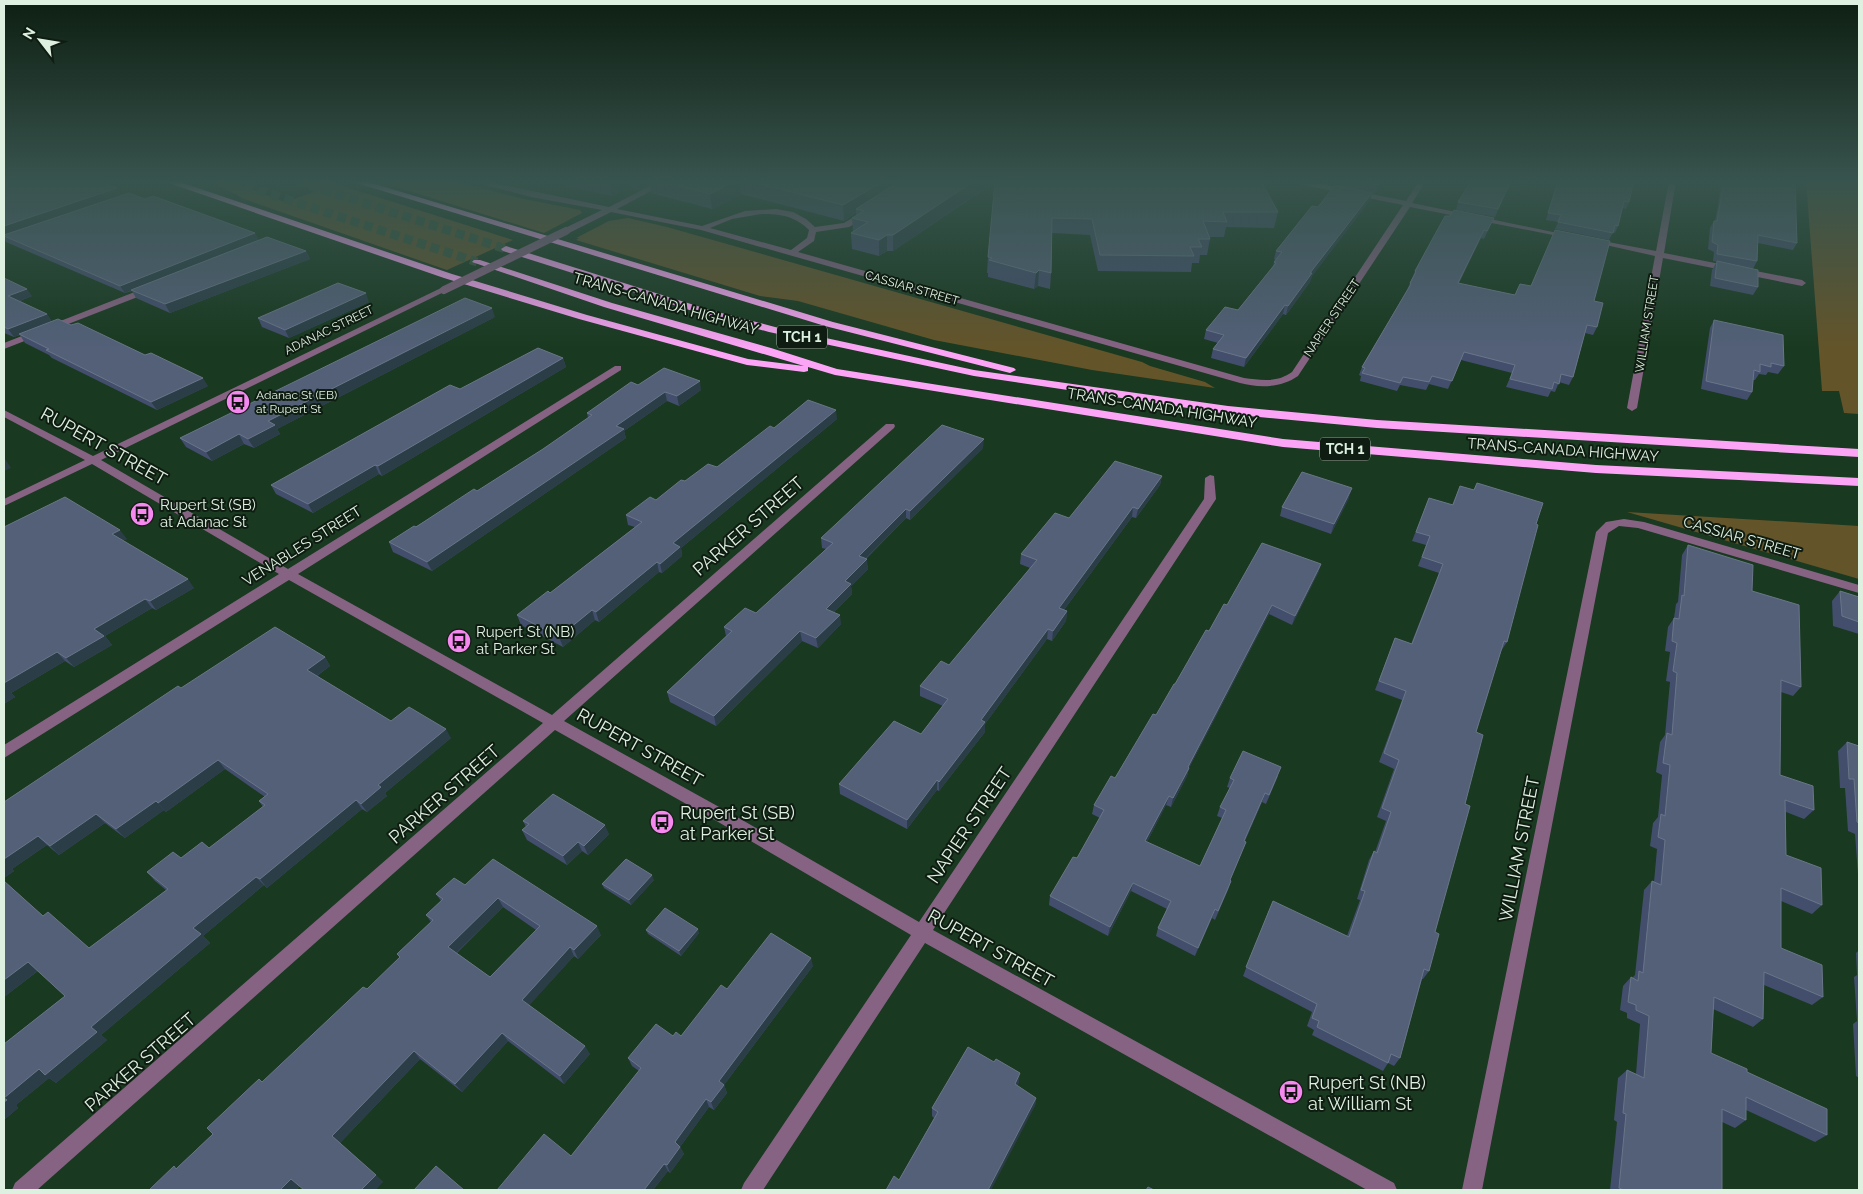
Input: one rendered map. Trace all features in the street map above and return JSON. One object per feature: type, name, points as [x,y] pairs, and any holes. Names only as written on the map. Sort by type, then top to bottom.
[{"type":"highway","points":[[331,237],[448,276],[584,317],[746,362],[835,372]]},
{"type":"highway","points":[[537,237],[829,324],[1106,392]]},
{"type":"highway","name":"TRANS-CANADA HIGHWAY","points":[[506,249],[706,312],[851,348],[974,373],[1228,410],[1377,424],[1859,453]]},
{"type":"highway","name":"TRANS-CANADA HIGHWAY","points":[[477,262],[608,305],[766,350],[835,372],[1283,443],[1587,469],[1859,482]]},
{"type":"street","name":"ADANAC STREET","points":[[4,503],[554,237]]},
{"type":"street","name":"CASSIAR STREET","points":[[732,237],[1233,378],[1260,383]]},
{"type":"street","points":[[790,254],[811,240],[812,237]]},
{"type":"street","name":"NAPIER STREET","points":[[1260,383],[1284,382],[1295,374],[1386,237]]},
{"type":"street","points":[[1570,237],[1576,238]]},
{"type":"street","name":"WILLIAM STREET","points":[[1632,408],[1662,237]]},
{"type":"street","points":[[1585,240],[1802,283]]},
{"type":"street","points":[[4,346],[158,285]]},
{"type":"street","name":"VENABLES STREET","points":[[4,752],[618,368]]},
{"type":"street","name":"RUPERT STREET","points":[[4,413],[92,460],[288,574],[725,818],[922,933],[1387,1190]]},
{"type":"street","name":"PARKER STREET","points":[[22,1190],[890,426]]},
{"type":"street","name":"NAPIER STREET","points":[[751,1190],[1210,499],[1210,478]]},
{"type":"street","name":"WILLIAM STREET","points":[[1472,1190],[1602,532],[1606,526],[1615,523]]},
{"type":"street","name":"CASSIAR STREET","points":[[1615,523],[1640,525],[1859,589]]},
{"type":"shaded area","points":[[352,237],[503,237],[513,240],[447,270]]},
{"type":"shaded area","points":[[701,237],[1142,362],[1205,382],[1215,388],[1092,370],[934,340],[798,301],[760,296],[576,240],[579,238],[576,238]]},
{"type":"shaded area","points":[[1810,237],[1859,237],[1859,414],[1844,413],[1839,391],[1822,391]]},
{"type":"shaded area","points":[[1627,512],[1859,526],[1859,579]]},
{"type":"building","points":[[6,237],[246,237],[120,286]]},
{"type":"building","points":[[267,237],[306,251],[165,304],[131,290]]},
{"type":"building","points":[[866,237],[884,237],[879,240]]},
{"type":"building","points":[[990,237],[1052,237],[1051,273],[1039,270],[1036,273],[989,260],[992,258],[988,257]]},
{"type":"building","points":[[1096,237],[1209,237],[1210,239],[1198,239],[1202,247],[1190,247],[1194,256],[1100,255]]},
{"type":"building","points":[[1287,237],[1338,237],[1310,273],[1312,273],[1288,306],[1285,305],[1246,358],[1213,349],[1224,335],[1206,330],[1225,307],[1238,310],[1276,263],[1274,262],[1282,252],[1276,251]]},
{"type":"building","points":[[1434,237],[1481,237],[1458,283],[1515,295],[1520,284],[1531,286],[1552,237],[1589,237],[1610,241],[1594,301],[1603,303],[1597,327],[1587,325],[1573,377],[1561,374],[1559,384],[1554,382],[1552,389],[1510,379],[1515,365],[1464,352],[1452,381],[1432,376],[1429,382],[1403,377],[1400,383],[1362,373],[1365,368],[1362,367],[1411,284],[1415,271]]},
{"type":"building","points":[[1713,237],[1758,237],[1757,261],[1717,254],[1718,245],[1712,242]]},
{"type":"building","points":[[1766,237],[1797,237],[1797,243]]},
{"type":"building","points":[[1717,261],[1758,270],[1758,287],[1715,278]]},
{"type":"building","points":[[4,278],[27,289],[8,296],[47,314],[8,329],[4,327]]},
{"type":"building","points":[[338,283],[366,293],[285,330],[258,318]]},
{"type":"building","points":[[465,298],[492,308],[268,421],[275,425],[248,439],[239,434],[206,452],[180,438]]},
{"type":"building","points":[[58,319],[71,325],[78,323],[145,355],[151,353],[203,378],[151,402],[46,350],[49,349],[19,334]]},
{"type":"building","points":[[1714,320],[1783,335],[1784,366],[1771,363],[1771,367],[1760,364],[1760,372],[1754,370],[1752,392],[1706,381]]},
{"type":"building","points":[[538,348],[563,358],[378,466],[375,465],[308,504],[271,485],[450,385],[460,389]]},
{"type":"building","points":[[664,368],[700,381],[677,396],[665,392],[616,426],[624,429],[427,562],[389,542],[414,526],[416,527],[474,489],[477,491],[543,449],[592,415],[587,413],[631,382],[638,385]]},
{"type":"building","points":[[808,400],[836,410],[673,543],[680,547],[660,564],[657,562],[596,612],[592,610],[559,637],[517,615],[548,591],[550,593],[642,522],[626,515],[650,497],[656,500],[681,480],[685,481],[708,464],[717,467],[770,426],[774,428]]},
{"type":"building","points":[[942,425],[984,439],[910,511],[906,509],[859,556],[867,559],[845,581],[851,584],[826,609],[840,615],[816,638],[800,631],[714,716],[667,692],[732,631],[724,627],[745,608],[756,613],[833,543],[821,538]]},
{"type":"building","points":[[1115,461],[1162,476],[1138,509],[1133,507],[1059,608],[1067,611],[1053,631],[1048,629],[981,720],[985,722],[907,820],[839,784],[894,721],[921,734],[948,699],[920,686],[941,661],[949,665],[1037,560],[1021,554],[1055,513],[1069,518]]},
{"type":"building","points":[[1302,472],[1352,488],[1334,524],[1282,507]]},
{"type":"building","points":[[1477,483],[1543,503],[1536,524],[1538,525],[1507,642],[1504,641],[1476,732],[1483,735],[1465,804],[1470,806],[1435,932],[1439,934],[1429,971],[1424,969],[1400,1058],[1391,1054],[1388,1063],[1317,1027],[1319,1021],[1312,1018],[1317,1004],[1246,967],[1273,901],[1349,937],[1365,891],[1361,890],[1374,851],[1377,853],[1391,812],[1382,808],[1399,760],[1384,753],[1406,691],[1379,681],[1395,638],[1412,644],[1443,564],[1422,557],[1430,536],[1416,532],[1429,498],[1453,505],[1460,486],[1474,490]]},
{"type":"building","points":[[65,497],[120,530],[112,534],[188,579],[150,601],[145,599],[94,629],[104,636],[66,658],[57,652],[4,683],[4,527]]},
{"type":"building","points":[[1262,543],[1321,564],[1295,616],[1272,605],[1173,798],[1169,796],[1145,841],[1200,866],[1226,810],[1220,807],[1234,780],[1230,778],[1243,751],[1281,767],[1269,795],[1265,793],[1244,841],[1246,842],[1231,881],[1218,911],[1215,909],[1198,948],[1158,928],[1171,901],[1133,883],[1110,927],[1050,896],[1073,857],[1077,858],[1104,810],[1094,805],[1111,776],[1115,778],[1153,714],[1156,715],[1206,630],[1209,631],[1224,604],[1227,605]]},
{"type":"building","points":[[1688,545],[1753,565],[1752,591],[1799,605],[1801,687],[1781,680],[1780,775],[1813,786],[1814,810],[1785,800],[1786,855],[1821,868],[1822,905],[1781,888],[1781,948],[1822,965],[1823,997],[1764,972],[1763,1019],[1714,997],[1711,1053],[1827,1109],[1827,1135],[1746,1097],[1746,1120],[1722,1109],[1722,1190],[1624,1190],[1619,1188],[1626,1114],[1623,1113],[1627,1070],[1644,1078],[1649,1016],[1636,1010],[1636,1005],[1628,1002],[1631,977],[1638,981],[1639,971],[1643,973],[1652,881],[1661,885],[1665,840],[1658,837],[1661,814],[1665,816],[1670,765],[1663,763],[1667,733],[1672,735],[1677,673],[1673,671],[1677,643],[1672,641],[1674,618],[1679,619],[1682,595],[1684,596]]},
{"type":"building","points":[[1840,591],[1859,597],[1859,622],[1842,616]]},
{"type":"building","points":[[275,627],[325,657],[307,670],[391,721],[409,707],[446,729],[378,785],[381,787],[361,804],[356,800],[260,879],[256,877],[193,928],[201,934],[91,1027],[97,1032],[45,1075],[39,1069],[4,1098],[4,1044],[65,996],[28,962],[4,980],[4,881],[43,916],[48,912],[89,948],[168,889],[147,872],[173,852],[181,858],[202,842],[209,848],[265,805],[259,801],[268,794],[218,760],[158,803],[156,801],[116,829],[96,814],[50,846],[38,836],[4,859],[4,802],[178,686],[181,688]]},
{"type":"building","points":[[1847,742],[1859,746],[1859,823],[1857,822],[1854,779],[1849,779]]},
{"type":"building","points":[[553,794],[605,825],[584,846],[578,842],[563,856],[522,830],[529,824],[523,821]]},
{"type":"building","points":[[493,859],[597,926],[574,950],[570,947],[522,1000],[585,1046],[560,1076],[502,1033],[455,1084],[414,1051],[332,1136],[376,1175],[361,1190],[304,1190],[291,1179],[280,1190],[149,1190],[174,1166],[176,1169],[213,1134],[207,1128],[259,1079],[262,1082],[363,987],[367,989],[400,957],[397,954],[433,920],[426,915],[443,899],[436,894],[454,878],[465,885]],"holes":[[[498,898],[540,926],[490,977],[448,947]]]},
{"type":"building","points":[[626,859],[652,875],[629,900],[602,884]]},
{"type":"building","points":[[665,908],[698,929],[679,951],[646,930]]},
{"type":"building","points":[[771,933],[811,958],[719,1081],[724,1085],[711,1102],[706,1099],[675,1142],[680,1147],[667,1165],[664,1164],[644,1190],[497,1190],[544,1134],[571,1156],[641,1068],[628,1058],[656,1024],[673,1036],[676,1032],[681,1036],[721,985],[727,989]]},
{"type":"building","points":[[968,1047],[994,1062],[996,1059],[1020,1073],[1015,1084],[1036,1098],[988,1190],[886,1190],[894,1176],[899,1180],[938,1112],[932,1108]]},
{"type":"building","points":[[436,1166],[464,1190],[414,1190]]},
{"type":"tunnel","points":[[400,237],[477,262]]},
{"type":"tunnel","points":[[468,237],[506,249]]},
{"type":"place","name":"Adanac St (EB) at Rupert St","points":[[238,402]]},
{"type":"place","name":"Rupert St (SB) at Adanac St","points":[[142,514]]},
{"type":"place","name":"Rupert St (NB) at Parker St","points":[[459,641]]},
{"type":"place","name":"Rupert St (SB) at Parker St","points":[[662,822]]},
{"type":"place","name":"Rupert St (NB) at William St","points":[[1291,1092]]}]
